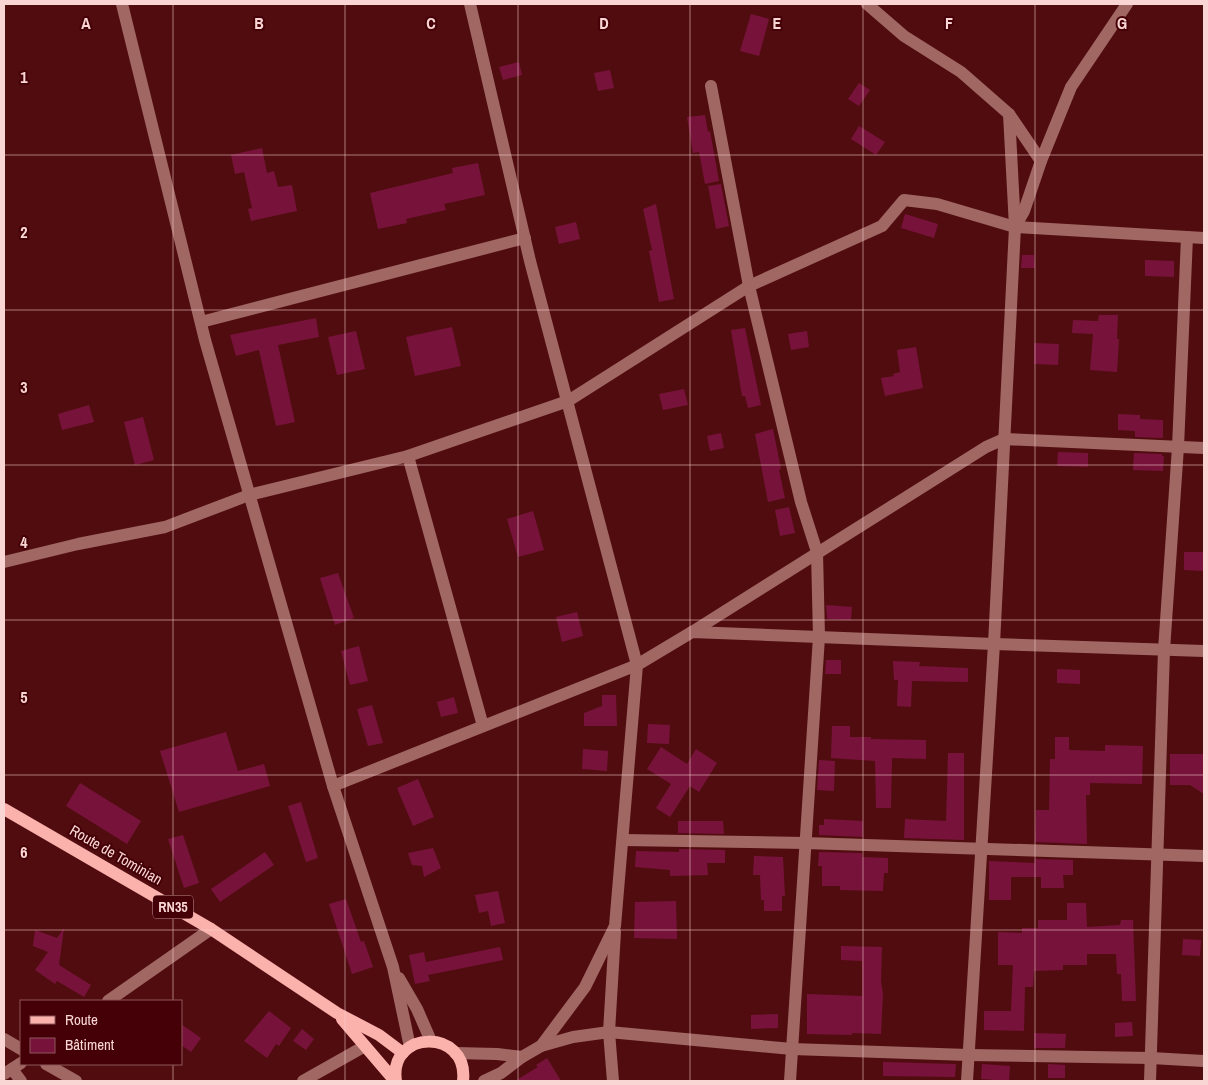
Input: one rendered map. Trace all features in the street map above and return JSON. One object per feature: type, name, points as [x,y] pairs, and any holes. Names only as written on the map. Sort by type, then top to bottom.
[{"type":"main road","name":"Route de Tominian","points":[[4,809],[211,929],[337,1013]]},
{"type":"main road","name":"RN35","points":[[337,1013],[396,1081]]},
{"type":"main road","name":"RN35","points":[[337,1013],[406,1050],[396,1068],[396,1081]]},
{"type":"main road","points":[[406,1050],[424,1041],[448,1046],[455,1053],[462,1066],[463,1081]]},
{"type":"street","points":[[122,4],[201,322],[249,495],[333,786],[393,967],[406,1050]]},
{"type":"street","points":[[470,4],[525,238],[637,666],[615,926],[609,1032],[613,1081]]},
{"type":"street","points":[[867,4],[904,36],[961,72],[1009,114],[1041,160]]},
{"type":"street","points":[[1015,227],[1024,211],[1041,160],[1071,87],[1126,4]]},
{"type":"street","points":[[711,86],[750,286],[801,502],[817,552],[819,637],[790,1081]]},
{"type":"street","points":[[967,1081],[994,644],[1015,227],[1009,114]]},
{"type":"street","points":[[4,562],[78,544],[166,528],[249,495],[408,456],[568,401],[750,286],[882,226],[904,200],[937,204],[1015,227],[1204,238]]},
{"type":"street","points":[[1150,1081],[1164,650],[1178,447],[1186,237]]},
{"type":"street","points":[[201,322],[525,238]]},
{"type":"street","points":[[333,786],[637,666],[986,447],[1004,438],[1204,448]]},
{"type":"street","points":[[408,456],[483,726]]},
{"type":"street","points":[[692,632],[1204,651]]},
{"type":"street","points":[[623,840],[1204,856]]},
{"type":"street","points":[[541,1046],[585,987],[615,926]]},
{"type":"street","points":[[109,1000],[211,929]]},
{"type":"street","points":[[393,967],[418,1009],[431,1041]]},
{"type":"street","points":[[484,1081],[501,1074],[522,1057],[541,1046],[573,1037],[609,1032],[792,1049],[1204,1061]]},
{"type":"street","points":[[4,1039],[20,1048]]},
{"type":"street","points":[[303,1081],[365,1046]]},
{"type":"street","points":[[455,1053],[497,1054],[522,1057]]},
{"type":"street","points":[[48,1065],[76,1081]]},
{"type":"street","points":[[12,1069],[20,1081]]},
{"type":"building","points":[[751,14],[769,19],[759,56],[740,51]]},
{"type":"building","points":[[519,62],[522,75],[503,80],[499,67]]},
{"type":"building","points":[[610,70],[614,88],[598,91],[594,73]]},
{"type":"building","points":[[859,83],[870,90],[859,106],[848,99]]},
{"type":"building","points":[[705,115],[708,132],[710,131],[719,181],[705,184],[699,152],[693,153],[687,117]]},
{"type":"building","points":[[859,126],[885,142],[876,155],[851,139]]},
{"type":"building","points":[[262,148],[267,173],[274,171],[278,187],[292,185],[297,211],[251,221],[248,209],[252,208],[244,172],[235,174],[231,155]]},
{"type":"building","points":[[478,163],[485,195],[444,204],[446,210],[406,219],[407,223],[378,229],[370,193],[453,173],[452,168]]},
{"type":"building","points":[[721,184],[729,226],[716,229],[708,186]]},
{"type":"building","points":[[656,204],[674,299],[659,302],[649,251],[652,250],[643,209]]},
{"type":"building","points":[[905,214],[938,224],[934,238],[901,228]]},
{"type":"building","points":[[576,222],[580,239],[559,244],[555,227]]},
{"type":"building","points":[[1022,255],[1034,255],[1035,268],[1021,268]]},
{"type":"building","points":[[1145,260],[1174,261],[1174,277],[1145,276]]},
{"type":"building","points":[[1099,315],[1118,315],[1117,372],[1090,370],[1093,334],[1072,333],[1073,320],[1098,321]]},
{"type":"building","points":[[316,318],[319,337],[278,345],[295,422],[276,426],[259,350],[236,356],[230,335]]},
{"type":"building","points":[[452,327],[461,366],[415,376],[406,337]]},
{"type":"building","points":[[745,328],[761,405],[748,408],[745,396],[742,396],[731,330]]},
{"type":"building","points":[[356,331],[365,369],[337,375],[328,337]]},
{"type":"building","points":[[807,331],[809,347],[791,350],[788,334]]},
{"type":"building","points":[[1034,343],[1059,344],[1058,365],[1034,364]]},
{"type":"building","points":[[916,347],[923,388],[885,396],[881,378],[894,376],[893,374],[900,372],[897,350]]},
{"type":"building","points":[[684,389],[688,405],[663,410],[659,394]]},
{"type":"building","points":[[89,405],[94,422],[62,430],[58,414]]},
{"type":"building","points":[[1118,414],[1140,415],[1140,419],[1163,420],[1163,438],[1135,437],[1135,431],[1118,430]]},
{"type":"building","points":[[143,417],[154,460],[135,465],[124,422]]},
{"type":"building","points":[[773,429],[785,498],[768,502],[755,434]]},
{"type":"building","points":[[721,433],[724,448],[710,451],[707,436]]},
{"type":"building","points":[[1058,452],[1088,453],[1088,467],[1057,466]]},
{"type":"building","points":[[1134,453],[1162,454],[1164,456],[1163,471],[1133,470]]},
{"type":"building","points":[[789,507],[795,533],[780,536],[775,510]]},
{"type":"building","points":[[533,511],[544,550],[518,557],[507,519]]},
{"type":"building","points":[[1184,552],[1204,552],[1204,571],[1184,570]]},
{"type":"building","points":[[338,573],[354,618],[335,625],[320,578]]},
{"type":"building","points":[[826,605],[852,607],[851,620],[827,619]]},
{"type":"building","points":[[577,612],[583,636],[562,642],[556,617]]},
{"type":"building","points":[[359,646],[368,681],[350,685],[341,651]]},
{"type":"building","points":[[826,660],[841,660],[841,674],[825,674]]},
{"type":"building","points":[[893,661],[920,662],[919,666],[968,668],[968,682],[912,681],[911,707],[897,706],[898,680],[894,680]]},
{"type":"building","points":[[1057,669],[1080,670],[1080,684],[1057,683]]},
{"type":"building","points":[[602,695],[616,695],[617,726],[584,726],[584,713],[602,706]]},
{"type":"building","points":[[454,697],[458,713],[441,717],[437,702]]},
{"type":"building","points":[[372,705],[383,743],[368,746],[357,709]]},
{"type":"building","points":[[648,724],[670,725],[669,744],[647,743]]},
{"type":"building","points":[[832,726],[850,726],[850,737],[926,740],[926,759],[892,758],[891,808],[876,808],[875,761],[831,758]]},
{"type":"building","points":[[226,732],[238,771],[264,764],[270,786],[179,812],[160,751]]},
{"type":"building","points":[[1055,737],[1069,737],[1069,750],[1105,751],[1105,745],[1143,746],[1142,784],[1090,783],[1090,795],[1086,795],[1087,844],[1035,842],[1036,810],[1049,810],[1050,759],[1055,759]]},
{"type":"building","points":[[661,747],[687,764],[696,749],[717,763],[699,792],[690,786],[670,817],[656,808],[671,784],[647,769]]},
{"type":"building","points":[[583,749],[608,751],[607,771],[582,769]]},
{"type":"building","points":[[948,753],[964,753],[964,840],[904,838],[905,819],[946,821]]},
{"type":"building","points":[[1170,754],[1204,754],[1204,794],[1190,785],[1170,785]]},
{"type":"building","points":[[819,760],[835,761],[834,791],[817,790]]},
{"type":"building","points":[[418,779],[434,817],[413,826],[397,788]]},
{"type":"building","points":[[80,783],[141,821],[127,844],[66,806]]},
{"type":"building","points":[[301,802],[318,858],[306,862],[288,806]]},
{"type":"building","points":[[824,819],[863,821],[863,837],[819,835],[819,825],[824,825]]},
{"type":"building","points":[[678,821],[723,821],[724,834],[678,833]]},
{"type":"building","points":[[183,835],[199,883],[184,888],[168,839]]},
{"type":"building","points":[[433,848],[441,868],[424,877],[422,866],[412,865],[408,853]]},
{"type":"building","points":[[679,849],[725,850],[725,863],[707,863],[708,875],[670,876],[670,870],[635,867],[636,851],[679,852]]},
{"type":"building","points":[[265,852],[274,865],[220,902],[211,889]]},
{"type":"building","points":[[819,852],[862,853],[862,857],[888,858],[888,873],[884,873],[883,891],[840,890],[840,886],[822,886],[822,866],[818,866]]},
{"type":"building","points":[[754,856],[783,857],[785,896],[782,896],[782,911],[764,911],[764,900],[761,900],[760,875],[753,875]]},
{"type":"building","points":[[1035,859],[1073,860],[1073,875],[1063,875],[1064,888],[1041,888],[1041,877],[1011,877],[1011,900],[989,900],[989,861],[1035,863]]},
{"type":"building","points":[[498,891],[505,923],[491,926],[488,911],[479,913],[475,895]]},
{"type":"building","points":[[346,899],[361,942],[364,941],[373,967],[352,974],[329,904]]},
{"type":"building","points":[[676,901],[677,939],[634,938],[635,902]]},
{"type":"building","points":[[1067,903],[1086,903],[1087,927],[1120,925],[1121,920],[1133,920],[1136,1001],[1122,1001],[1121,974],[1117,974],[1116,954],[1087,954],[1087,965],[1063,965],[1063,970],[1034,971],[1033,987],[1025,987],[1024,1031],[984,1030],[984,1011],[1011,1011],[1013,965],[998,965],[998,932],[1022,933],[1022,928],[1038,928],[1038,920],[1067,920]]},
{"type":"building","points":[[64,928],[59,965],[91,985],[84,997],[57,981],[55,984],[35,970],[48,952],[33,946],[35,930],[57,938]]},
{"type":"building","points":[[1183,939],[1201,940],[1200,956],[1182,955]]},
{"type":"building","points":[[841,946],[882,947],[881,981],[883,994],[881,1034],[807,1034],[807,994],[862,996],[862,961],[841,960]]},
{"type":"building","points":[[500,947],[503,960],[428,975],[430,981],[415,984],[409,955],[424,952],[426,962]]},
{"type":"building","points":[[269,1011],[291,1028],[279,1046],[276,1044],[267,1058],[244,1041]]},
{"type":"building","points":[[778,1014],[778,1028],[751,1029],[751,1015]]},
{"type":"building","points":[[1132,1022],[1133,1036],[1115,1037],[1115,1023]]},
{"type":"building","points":[[182,1025],[201,1038],[191,1052],[182,1046]]},
{"type":"building","points":[[302,1029],[314,1039],[306,1050],[293,1041]]},
{"type":"building","points":[[1034,1033],[1066,1034],[1065,1048],[1034,1048]]},
{"type":"building","points":[[547,1058],[561,1081],[515,1081],[538,1067],[536,1065]]},
{"type":"building","points":[[883,1062],[956,1064],[955,1077],[883,1076]]},
{"type":"building","points":[[982,1064],[1010,1066],[1009,1081],[981,1079]]},
{"type":"building","points":[[1048,1064],[1065,1065],[1065,1078],[1048,1078]]}]
